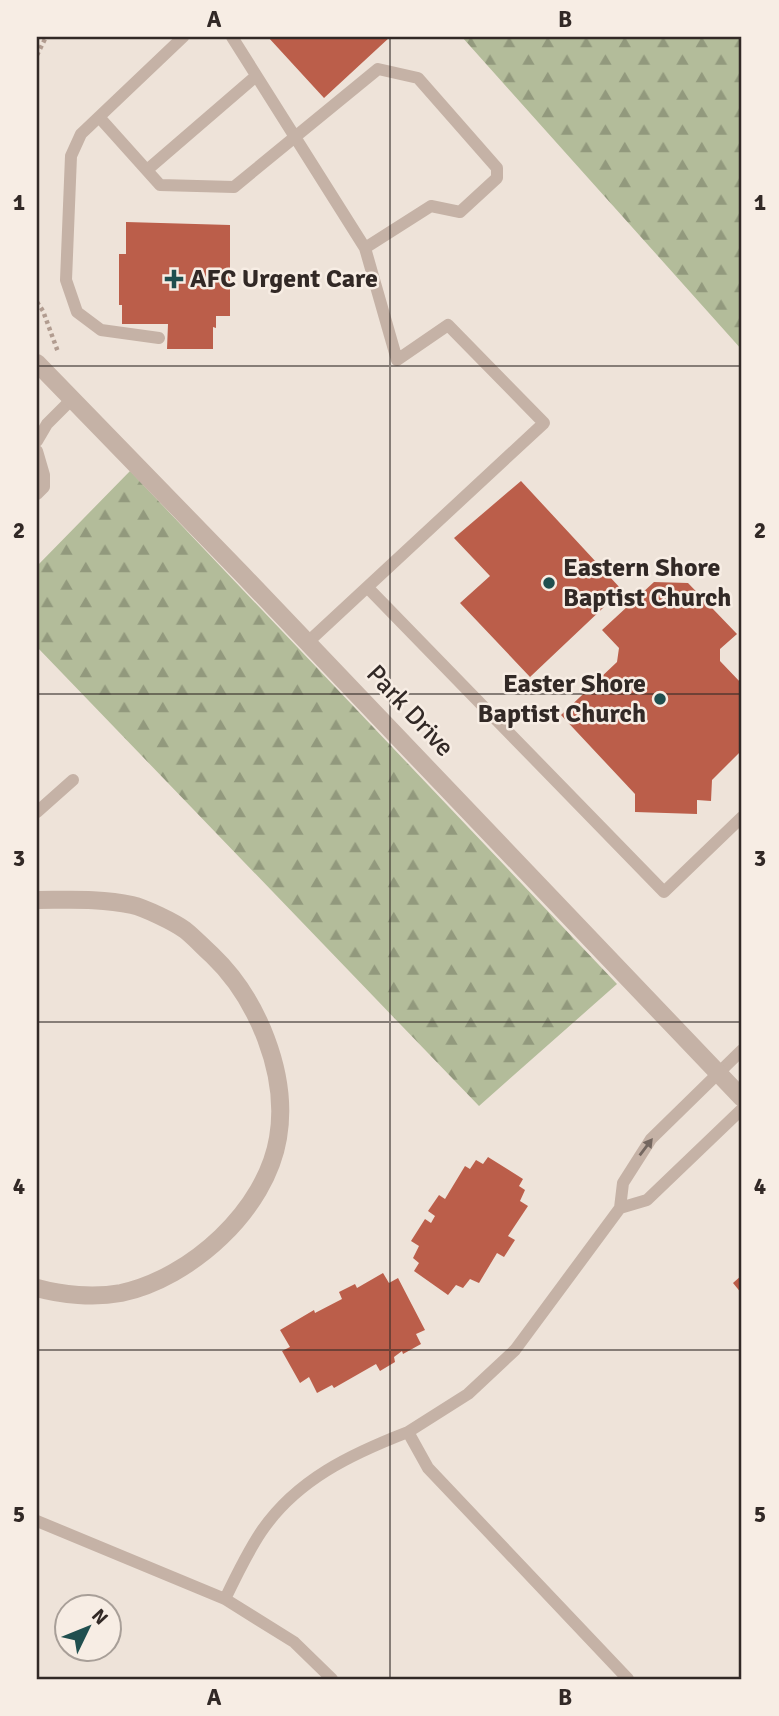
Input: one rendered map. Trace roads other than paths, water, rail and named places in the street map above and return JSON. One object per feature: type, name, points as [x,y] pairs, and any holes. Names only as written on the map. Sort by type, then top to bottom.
[{"type":"street","name":"Park Drive","points":[[37,363],[308,642],[742,1098]]},
{"type":"street","points":[[37,900],[83,900],[133,905],[184,929],[222,965],[240,986],[253,1008],[272,1058],[280,1111],[278,1139],[260,1192],[221,1238],[198,1256],[173,1273],[146,1286],[118,1294],[61,1294],[37,1288]]},
{"type":"lane","points":[[159,338],[101,330],[77,312],[66,280],[71,156],[81,134],[183,37]]},
{"type":"lane","points":[[232,37],[365,248],[397,360],[448,325],[544,423],[308,642]]},
{"type":"lane","points":[[99,117],[160,185],[234,187],[378,69],[418,78],[497,168],[497,178],[460,212],[431,206],[365,248]]},
{"type":"lane","points":[[147,170],[256,76]]},
{"type":"lane","points":[[37,439],[47,424],[72,399]]},
{"type":"lane","points":[[37,451],[44,475],[44,487],[37,494]]},
{"type":"lane","points":[[368,588],[664,892],[742,817]]},
{"type":"lane","points":[[37,812],[73,780]]},
{"type":"lane","points":[[225,1599],[262,1530],[298,1490],[315,1477],[355,1455],[408,1432],[468,1394],[515,1350],[620,1208],[623,1183],[645,1148],[742,1050]]},
{"type":"lane","points":[[620,1208],[647,1200],[742,1109]]},
{"type":"lane","points":[[408,1432],[428,1468],[628,1679]]},
{"type":"lane","points":[[37,1521],[225,1599],[294,1642],[332,1679]]},
{"type":"place","name":"AFC Urgent Care","points":[[174,279]]},
{"type":"place","name":"Eastern Shore Baptist Church","points":[[549,583]]},
{"type":"place","name":"Easter Shore Baptist Church","points":[[660,699]]}]
